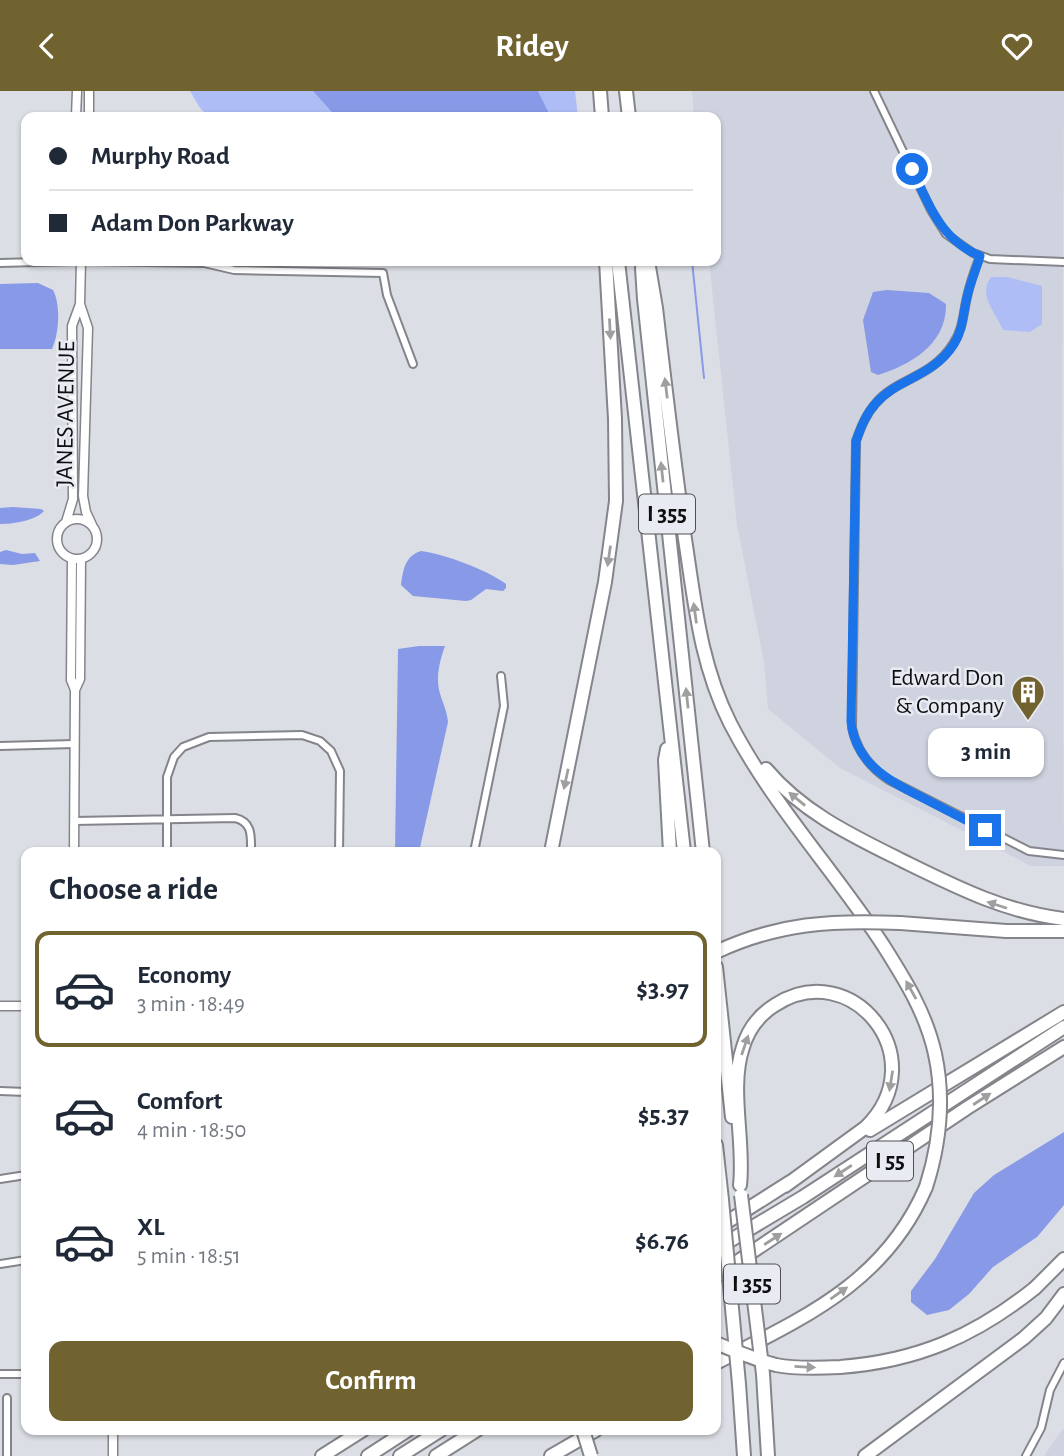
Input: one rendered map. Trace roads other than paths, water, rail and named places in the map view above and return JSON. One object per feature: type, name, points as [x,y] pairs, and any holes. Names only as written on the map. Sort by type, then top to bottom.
[{"type":"highway","points":[[599,91],[601,112]]},
{"type":"highway","points":[[626,91],[628,112]]},
{"type":"highway","points":[[552,847],[605,582],[616,501],[615,419],[606,266]]},
{"type":"highway","name":"I 355","points":[[619,266],[683,847]]},
{"type":"highway","name":"I 355","points":[[642,266],[702,847]]},
{"type":"highway","points":[[649,266],[697,624],[711,680],[731,724],[767,783],[864,916],[902,974],[923,1014],[935,1054],[941,1090],[937,1145],[926,1187],[912,1216],[880,1260],[855,1282],[804,1317],[721,1360]]},
{"type":"highway","points":[[731,724],[776,781],[831,824],[986,901],[1018,911],[1064,919]]},
{"type":"highway","points":[[670,731],[665,760],[670,847]]},
{"type":"highway","points":[[721,950],[752,937],[801,925],[844,921],[1006,931],[1064,931]]},
{"type":"highway","points":[[740,1190],[742,1163],[739,1078],[742,1048],[746,1038],[762,1015],[781,1001],[808,993],[831,994],[860,1007],[880,1027],[891,1056],[890,1089],[886,1103],[877,1117],[785,1186]]},
{"type":"highway","points":[[721,1226],[922,1097],[1064,1012]]},
{"type":"highway","name":"I 355","points":[[721,1013],[763,1374],[768,1456]]},
{"type":"highway","name":"I 55","points":[[721,1246],[803,1197],[1064,1027]]},
{"type":"highway","name":"I 55","points":[[721,1273],[1064,1047]]},
{"type":"highway","name":"I 355","points":[[721,1191],[744,1456]]},
{"type":"highway","points":[[721,1345],[778,1365],[825,1368],[907,1357],[949,1343],[982,1326],[1035,1288],[1064,1259]]},
{"type":"highway","points":[[865,1456],[1024,1338],[1046,1318],[1064,1294]]},
{"type":"highway","points":[[322,1456],[355,1435]]},
{"type":"highway","points":[[368,1456],[400,1435]]},
{"type":"highway","points":[[400,1456],[433,1435]]},
{"type":"highway","points":[[436,1456],[469,1435]]},
{"type":"highway","points":[[585,1435],[591,1456]]},
{"type":"highway","points":[[551,1456],[587,1435]]},
{"type":"street","points":[[76,91],[76,112]]},
{"type":"street","points":[[89,91],[89,112]]},
{"type":"street","points":[[874,91],[937,222],[946,234],[980,256],[1007,261],[1064,262]]},
{"type":"street","points":[[980,256],[967,296],[962,326],[954,344],[930,369],[877,401],[864,419],[856,441],[852,728],[862,756],[889,780],[1029,851],[1064,855]]},
{"type":"street","points":[[0,263],[21,262]]},
{"type":"street","name":"JANES AVENUE","points":[[80,304],[88,328],[83,496],[86,512],[96,531],[97,545],[94,552],[77,559],[65,556],[57,545],[58,532],[66,522],[73,499],[72,326],[80,304],[82,266]]},
{"type":"street","points":[[217,266],[234,270],[383,273],[387,295],[414,364]]},
{"type":"street","name":"JANES AVENUE","points":[[66,522],[79,519],[92,525]]},
{"type":"street","name":"JANES AVENUE","points":[[74,847],[75,690],[71,680],[77,559]]},
{"type":"street","points":[[475,847],[504,706],[501,676]]},
{"type":"street","points":[[166,847],[167,777],[174,757],[183,747],[195,740],[209,737],[302,736],[320,741],[331,751],[340,771],[339,847]]},
{"type":"street","points":[[0,746],[74,744]]},
{"type":"street","points":[[74,821],[240,818],[250,829],[251,847]]},
{"type":"street","points":[[0,1006],[21,1006]]},
{"type":"street","points":[[0,1091],[21,1091]]},
{"type":"street","points":[[0,1179],[21,1176]]},
{"type":"street","points":[[0,1265],[21,1261]]},
{"type":"street","points":[[1026,1456],[1041,1428],[1051,1390],[1064,1363]]},
{"type":"street","points":[[0,1374],[21,1374]]},
{"type":"street","points":[[7,1398],[4,1426],[7,1456]]},
{"type":"street","points":[[113,1435],[113,1456]]},
{"type":"waterway","points":[[693,266],[704,378]]},
{"type":"place","name":"Edward Don & Company","points":[[1028,722]]}]
